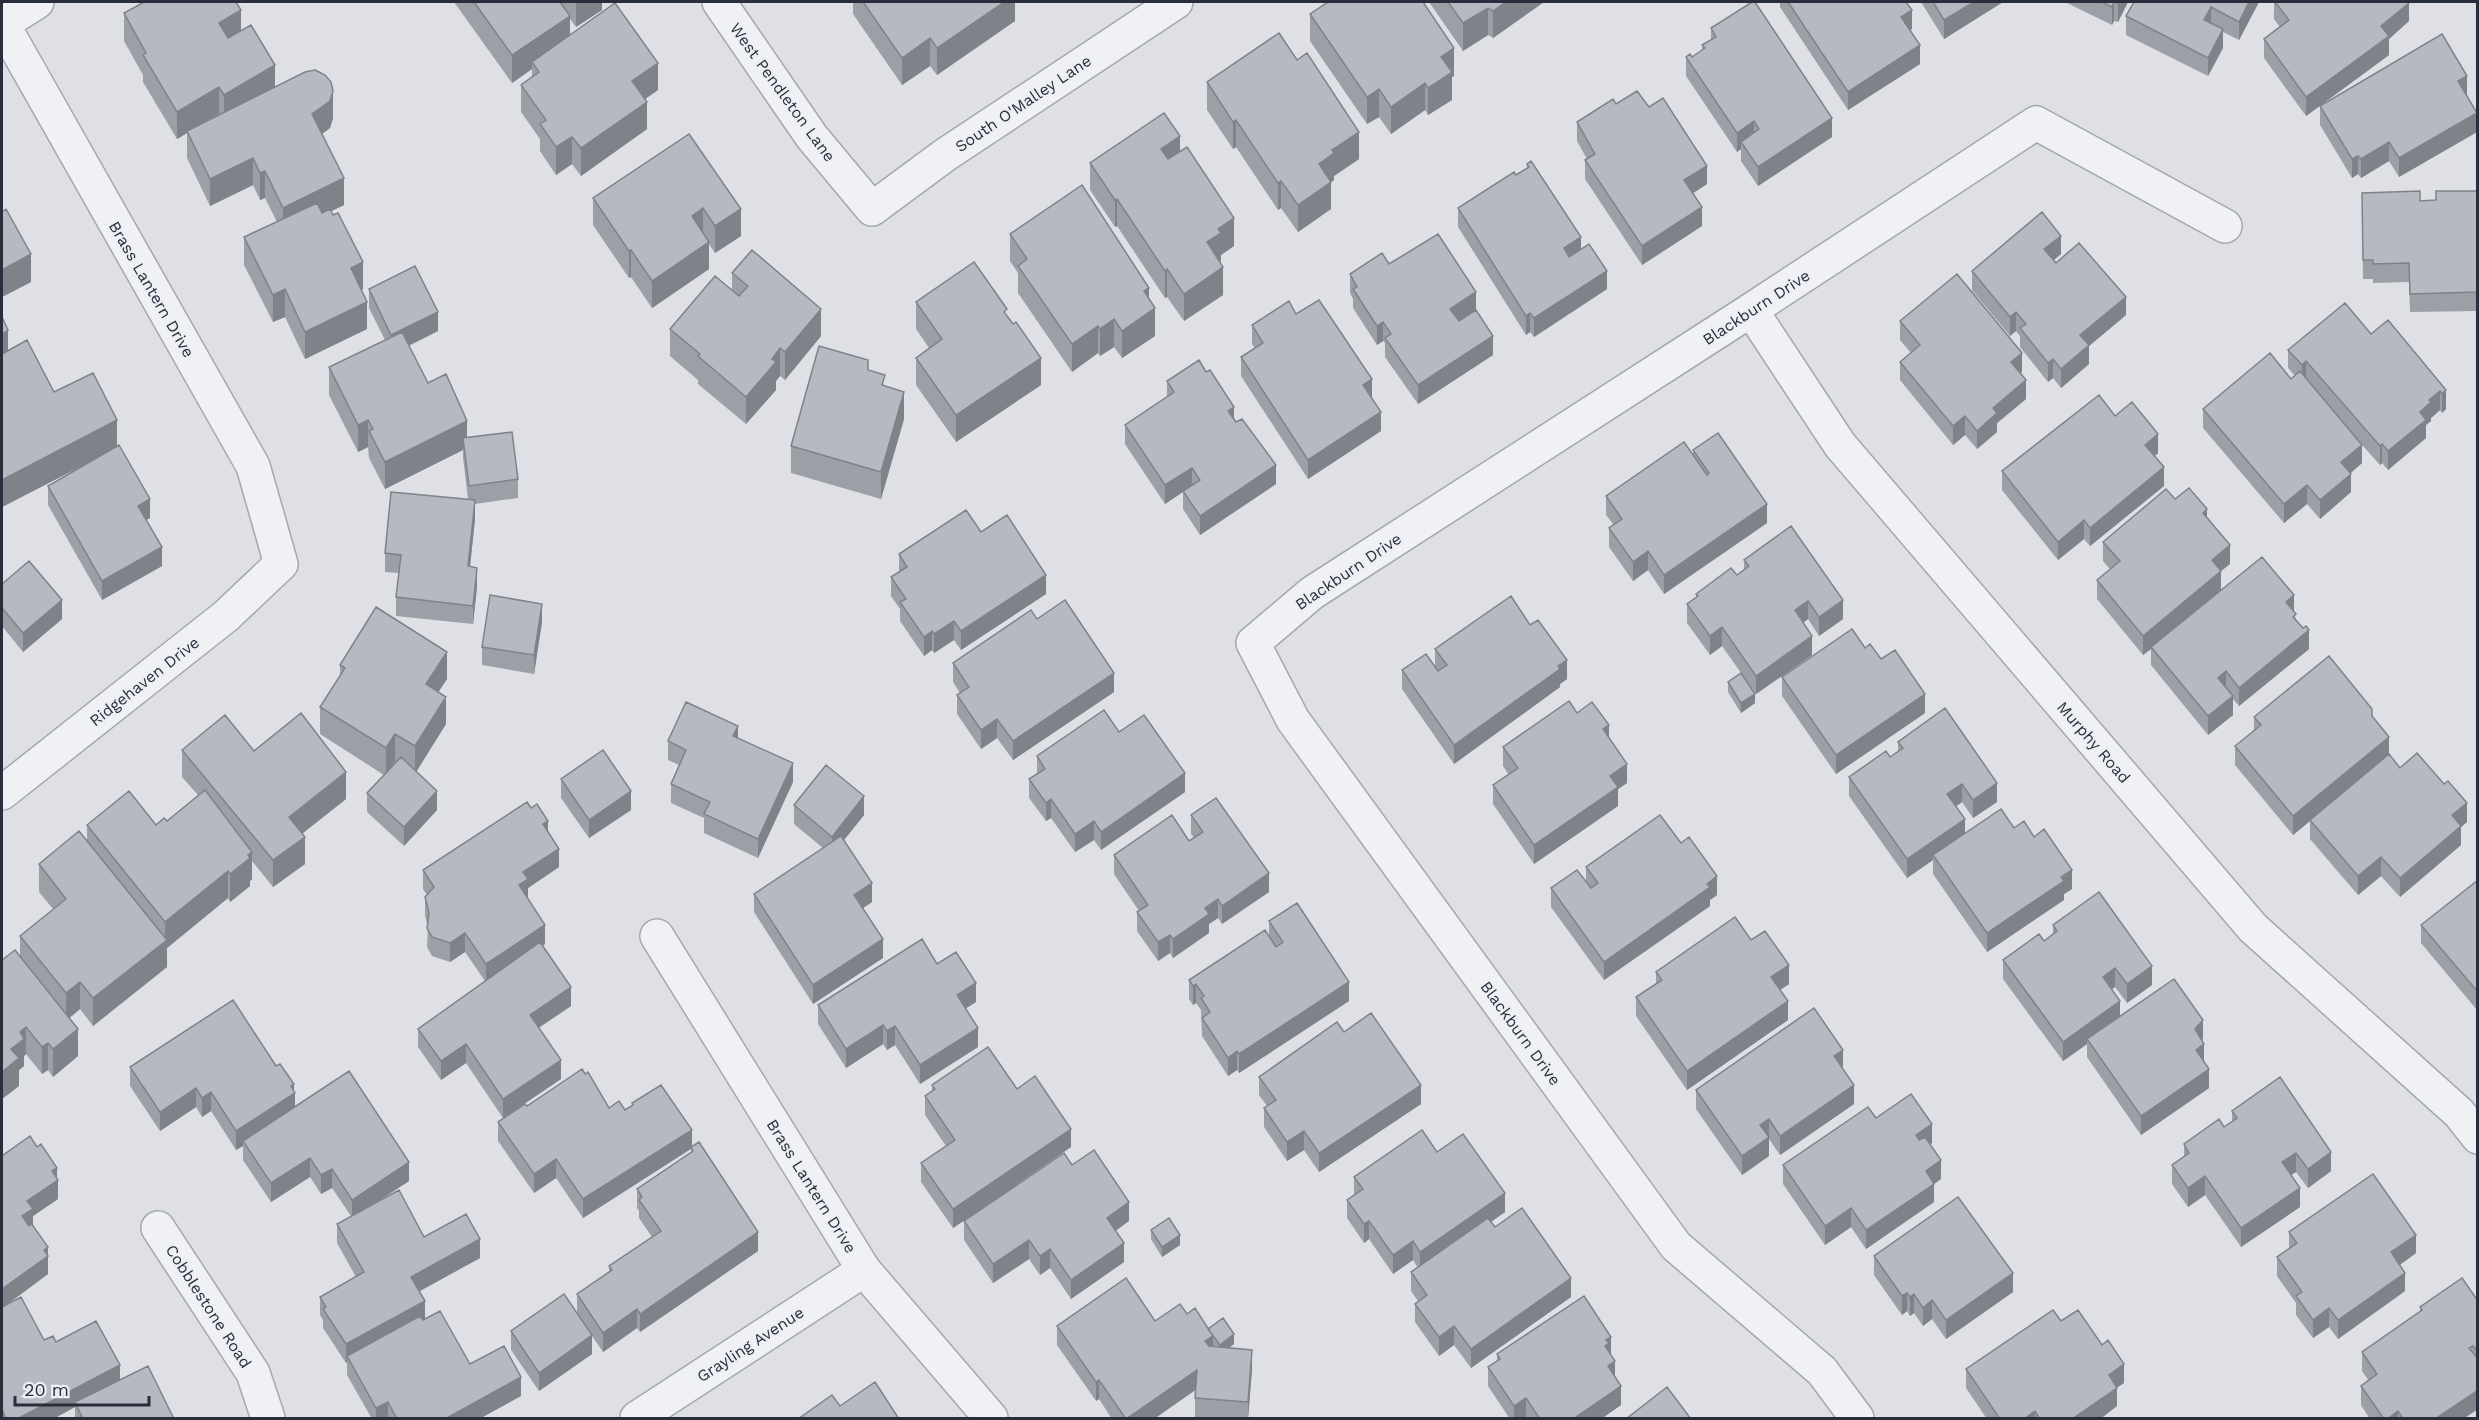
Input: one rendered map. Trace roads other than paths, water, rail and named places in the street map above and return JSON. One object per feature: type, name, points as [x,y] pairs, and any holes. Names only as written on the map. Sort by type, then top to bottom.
[{"type":"street","points":[[2,24],[37,2]]},
{"type":"street","name":"West Pendleton Lane","points":[[719,2],[812,137],[872,209]]},
{"type":"street","name":"South O'Malley Lane","points":[[872,209],[945,155],[1176,2]]},
{"type":"street","name":"Brass Lantern Drive","points":[[2,24],[253,466],[282,564]]},
{"type":"street","name":"Blackburn Drive","points":[[1857,1419],[1822,1371],[1676,1246],[1293,720],[1253,643],[1312,593],[2036,123],[2225,226]]},
{"type":"street","name":"Murphy Road","points":[[1751,310],[1840,446],[2253,928],[2459,1113],[2478,1137]]},
{"type":"street","name":"Ridgehaven Drive","points":[[2,793],[226,616],[282,564]]},
{"type":"street","name":"Brass Lantern Drive","points":[[657,936],[864,1270],[991,1419]]},
{"type":"street","name":"Cobblestone Road","points":[[158,1228],[253,1373],[268,1419]]},
{"type":"street","name":"Grayling Avenue","points":[[637,1419],[864,1270]]}]
